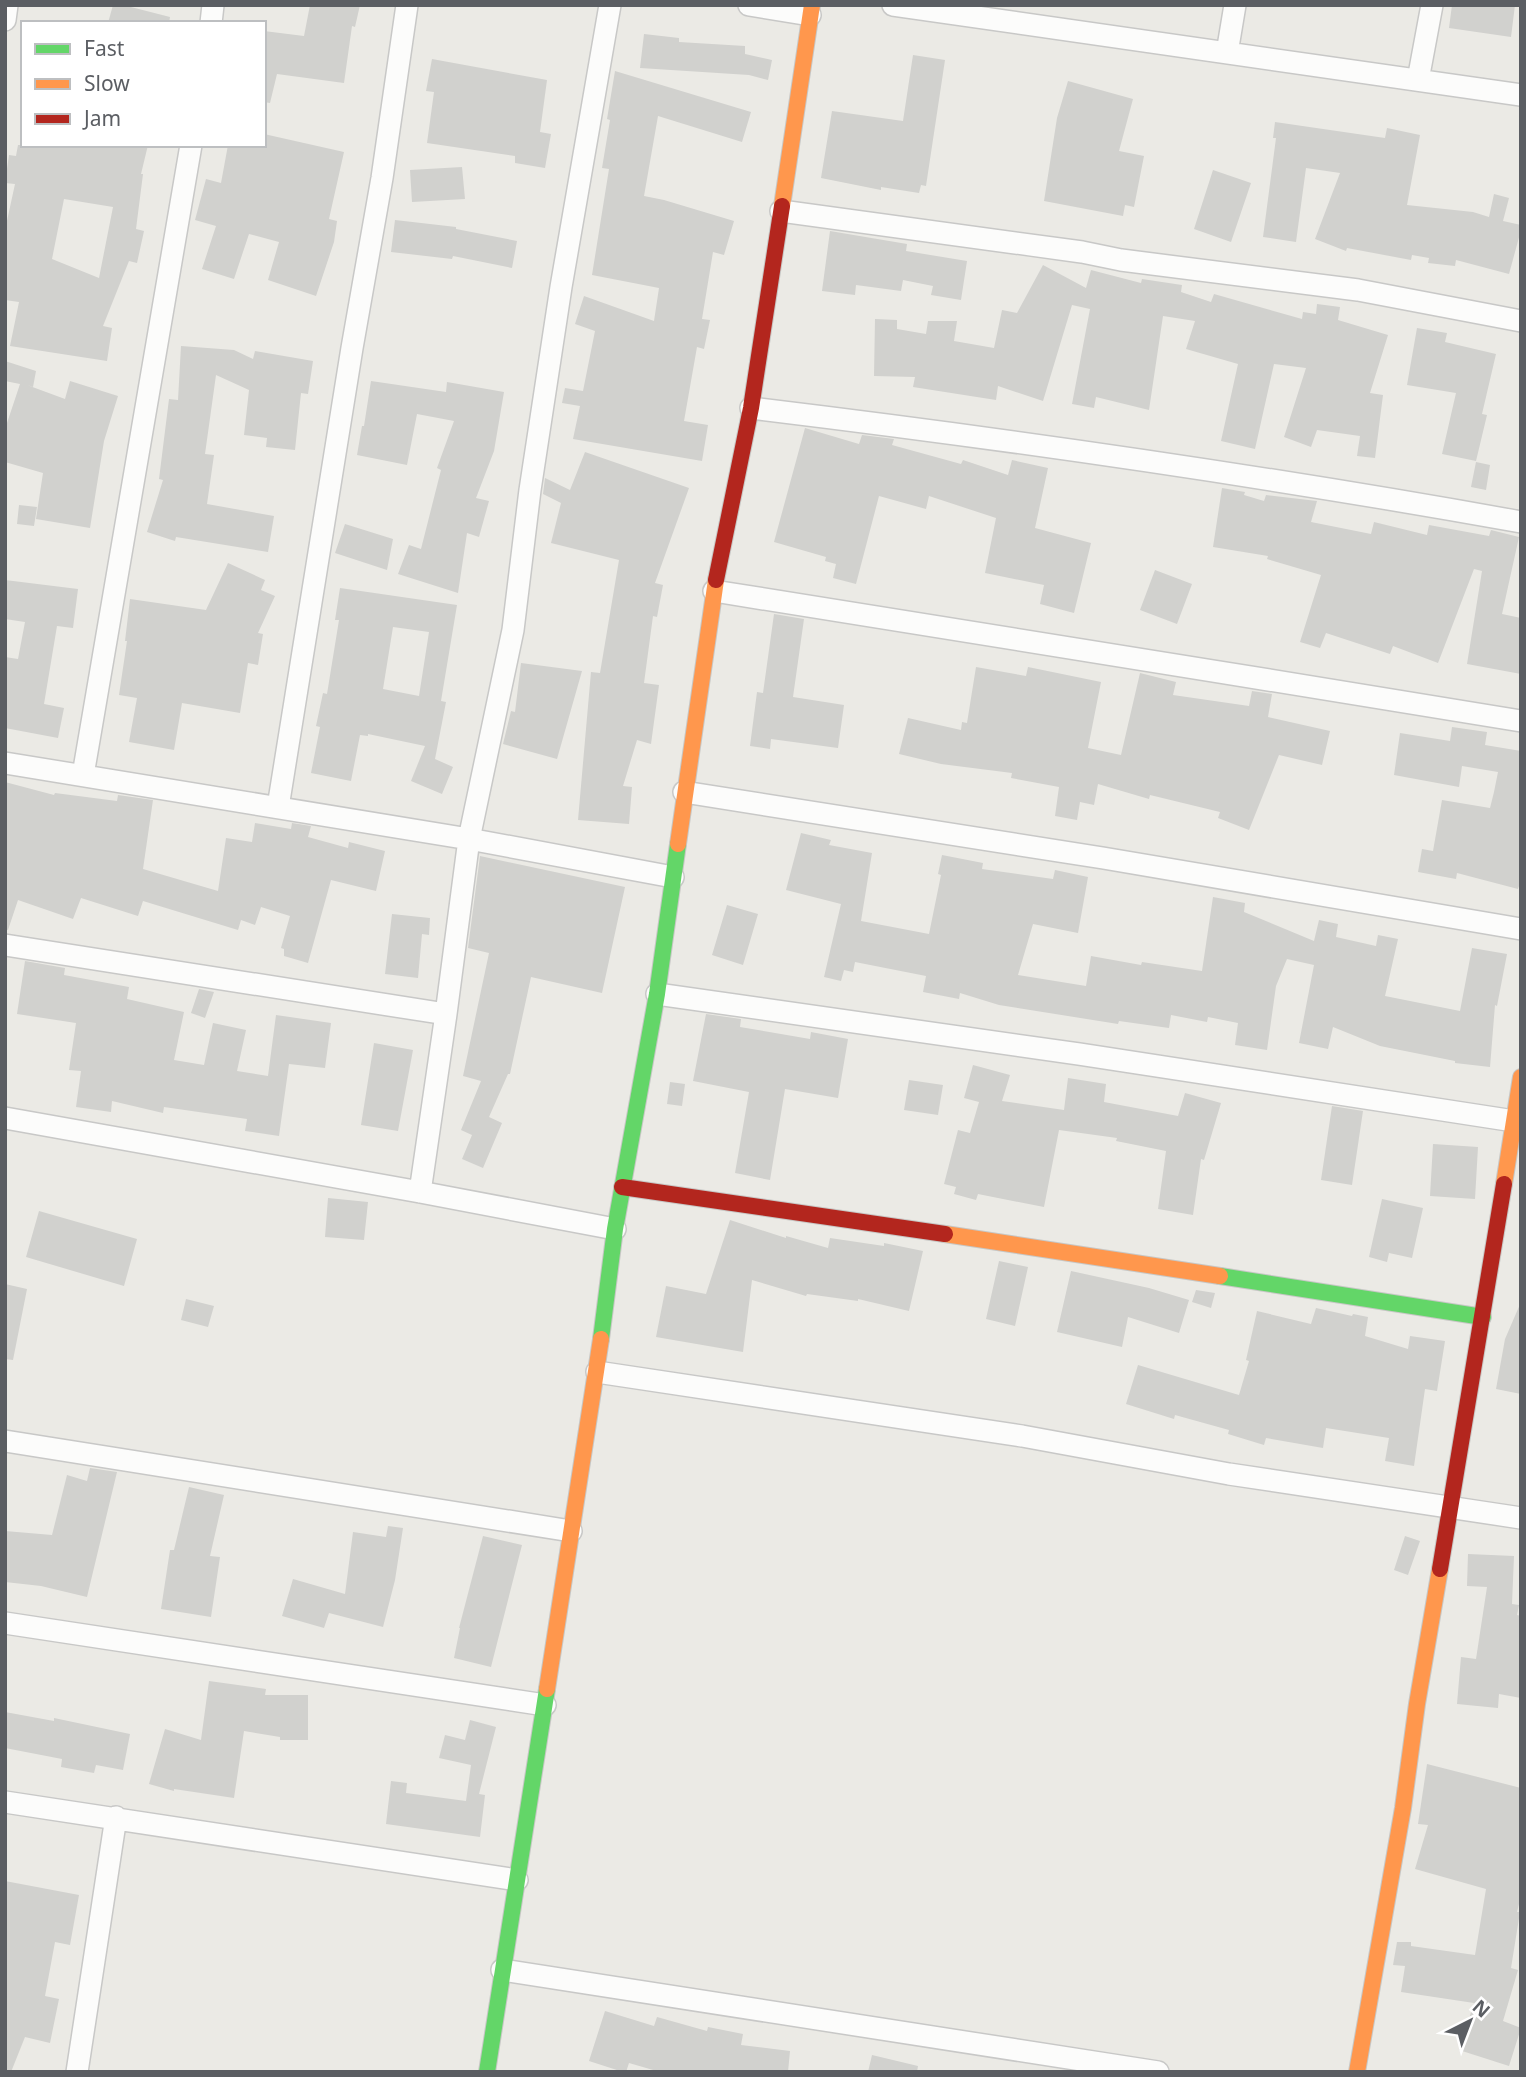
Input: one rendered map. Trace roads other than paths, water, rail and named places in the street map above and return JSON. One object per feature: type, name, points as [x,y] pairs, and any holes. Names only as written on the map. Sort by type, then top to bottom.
[{"type":"street","points":[[5,20],[7,5]]},
{"type":"street","points":[[278,807],[384,164],[407,5]]},
{"type":"street","points":[[420,1192],[469,839],[513,630],[530,490],[553,341],[610,5]]},
{"type":"street","points":[[487,2072],[597,1372],[615,1229],[657,994],[714,591],[751,408],[811,10],[749,5]]},
{"type":"street","points":[[893,5],[1031,15],[1227,53],[1521,94]]},
{"type":"street","points":[[1227,53],[1235,5]]},
{"type":"street","points":[[1418,80],[1432,5]]},
{"type":"street","points":[[83,775],[191,147]]},
{"type":"street","points":[[781,211],[1121,260],[1358,290],[1521,320]]},
{"type":"street","points":[[751,408],[956,433],[1170,464],[1521,522]]},
{"type":"street","points":[[714,591],[920,622],[1137,660],[1521,721]]},
{"type":"street","points":[[5,763],[469,839],[673,877]]},
{"type":"street","points":[[684,792],[1103,858],[1521,929]]},
{"type":"street","points":[[5,946],[446,1014]]},
{"type":"street","points":[[657,994],[1079,1054],[1514,1121]]},
{"type":"street","points":[[1357,2072],[1403,1808],[1417,1704],[1521,1077]]},
{"type":"street","points":[[5,1118],[615,1229]]},
{"type":"street","points":[[622,1187],[1070,1252],[1483,1317]]},
{"type":"street","points":[[597,1372],[1022,1436],[1229,1474],[1521,1518]]},
{"type":"street","points":[[5,1441],[571,1531]]},
{"type":"street","points":[[5,1623],[545,1705]]},
{"type":"street","points":[[5,1802],[517,1880]]},
{"type":"street","points":[[78,2072],[116,1817]]},
{"type":"street","points":[[502,1970],[1158,2072]]}]
